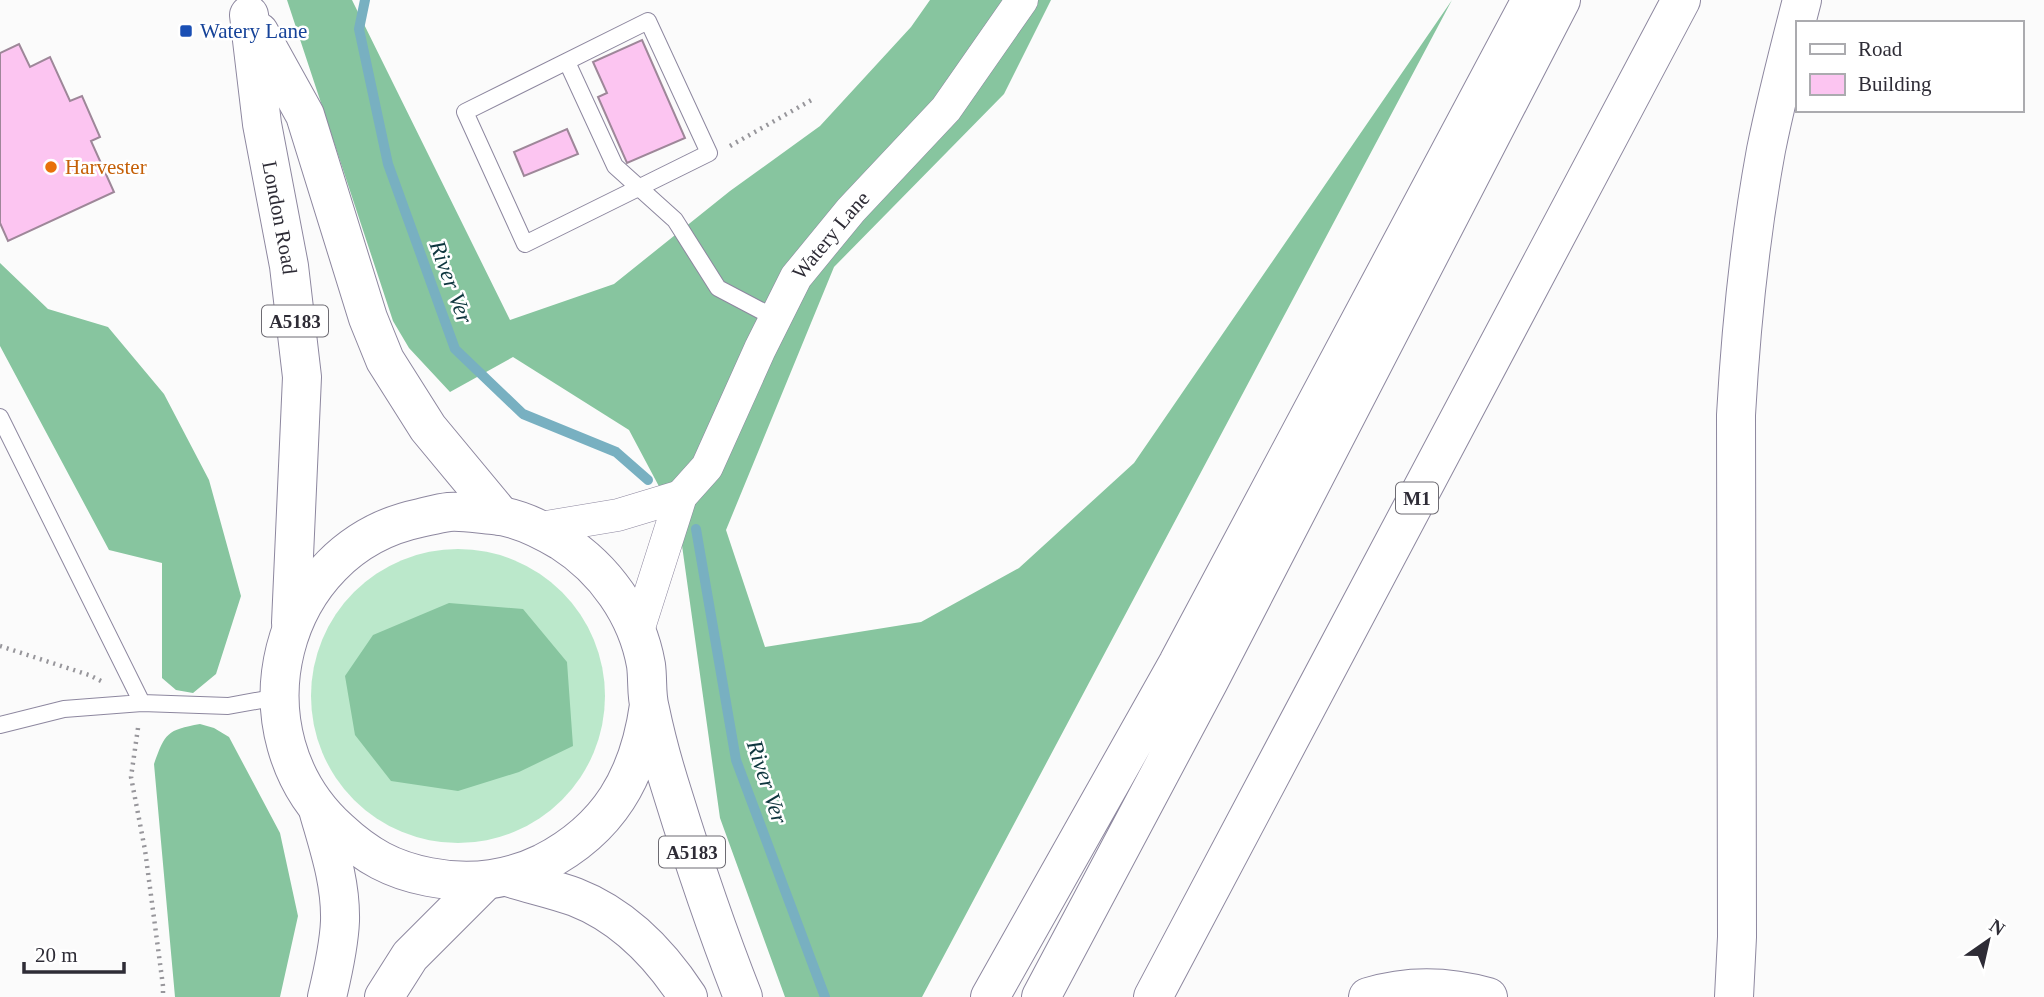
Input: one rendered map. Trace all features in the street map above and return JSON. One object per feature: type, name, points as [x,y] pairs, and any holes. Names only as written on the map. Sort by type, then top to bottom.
[{"type":"main road","points":[[990,997],[1185,651],[1531,0]]},
{"type":"main road","points":[[1041,997],[1203,693],[1562,0]]},
{"type":"main road","name":"M1","points":[[1153,997],[1681,0]]},
{"type":"main road","points":[[1797,21],[1802,0]]},
{"type":"main road","name":"London Road","points":[[246,8],[305,115],[368,318],[385,360],[428,428],[501,516]]},
{"type":"main road","name":"London Road","points":[[246,8],[262,124],[289,266],[302,377],[291,629]]},
{"type":"main road","points":[[1734,997],[1737,937],[1736,428],[1740,355],[1753,234],[1766,152],[1796,23]]},
{"type":"main road","points":[[449,512],[501,516],[540,528],[580,553],[601,574],[627,611],[646,666],[649,705],[644,738],[633,771],[605,817],[567,851],[527,871],[496,879],[454,882],[405,873],[363,852],[319,813],[300,784],[287,752],[278,697],[281,662],[291,629],[309,593],[338,560],[369,537],[404,522],[449,512]]},
{"type":"main road","name":"A5183","points":[[649,705],[676,806],[743,997]]},
{"type":"main road","points":[[319,813],[336,873],[339,905],[336,951],[327,997]]},
{"type":"main road","points":[[384,997],[398,972],[423,942],[496,879]]},
{"type":"main road","points":[[496,879],[576,898],[608,914],[633,931],[656,954],[688,997]]},
{"type":"main road","points":[[1368,997],[1388,992],[1431,988],[1461,990],[1488,997]]},
{"type":"street","name":"Watery Lane","points":[[681,496],[707,467],[796,277],[851,209],[946,109],[1022,0]]},
{"type":"street","points":[[540,528],[618,515],[681,496]]},
{"type":"street","points":[[637,634],[681,496]]},
{"type":"lane","points":[[648,21],[709,153],[525,244],[465,112],[648,21]]},
{"type":"lane","points":[[566,62],[615,166],[675,220],[718,288],[775,318]]},
{"type":"lane","points":[[0,417],[142,703]]},
{"type":"lane","points":[[0,725],[64,709],[142,703],[228,706],[278,697]]},
{"type":"path","points":[[709,153],[719,152],[815,98]]},
{"type":"path","points":[[0,646],[89,675],[142,703],[131,777],[145,850],[163,997]]},
{"type":"green space","points":[[287,0],[352,0],[510,320],[614,284],[730,191],[820,126],[911,27],[930,0],[1051,0],[1004,94],[834,267],[726,530],[765,647],[921,622],[1019,568],[1134,463],[1452,0],[922,997],[785,997],[720,818],[679,524],[629,430],[513,357],[450,392],[409,348],[393,321]]},
{"type":"green space","points":[[0,263],[48,309],[108,327],[164,394],[209,480],[241,596],[216,674],[193,693],[176,690],[162,678],[162,563],[109,550],[0,346]]},
{"type":"green space","points":[[444,549],[472,549],[501,555],[528,566],[552,582],[572,602],[588,626],[599,653],[605,696],[603,725],[588,766],[572,790],[552,810],[528,826],[501,837],[472,843],[444,843],[415,837],[388,826],[364,810],[344,790],[328,766],[317,739],[311,710],[311,682],[317,653],[328,626],[344,602],[364,582],[388,566],[415,555]]},
{"type":"green space","points":[[449,603],[523,609],[567,662],[573,746],[519,772],[458,791],[391,781],[355,735],[345,676],[373,635]]},
{"type":"green space","points":[[200,724],[229,737],[280,833],[298,916],[280,997],[175,997],[154,764],[169,735],[180,728]]},
{"type":"building","points":[[642,40],[685,138],[627,163],[598,97],[607,93],[593,62]]},
{"type":"building","name":"Harvester","points":[[19,44],[30,67],[50,57],[70,101],[82,96],[100,137],[91,141],[114,192],[8,241],[0,223],[0,53]]},
{"type":"building","points":[[567,129],[578,154],[524,176],[514,152]]},
{"type":"waterway","name":"River Ver","points":[[365,0],[359,29],[388,164],[455,349],[523,414],[616,452],[648,480]]},
{"type":"waterway","name":"River Ver","points":[[696,529],[736,760],[825,997]]},
{"type":"place","name":"Watery Lane","points":[[186,31]]},
{"type":"place","name":"Harvester","points":[[51,167]]}]
